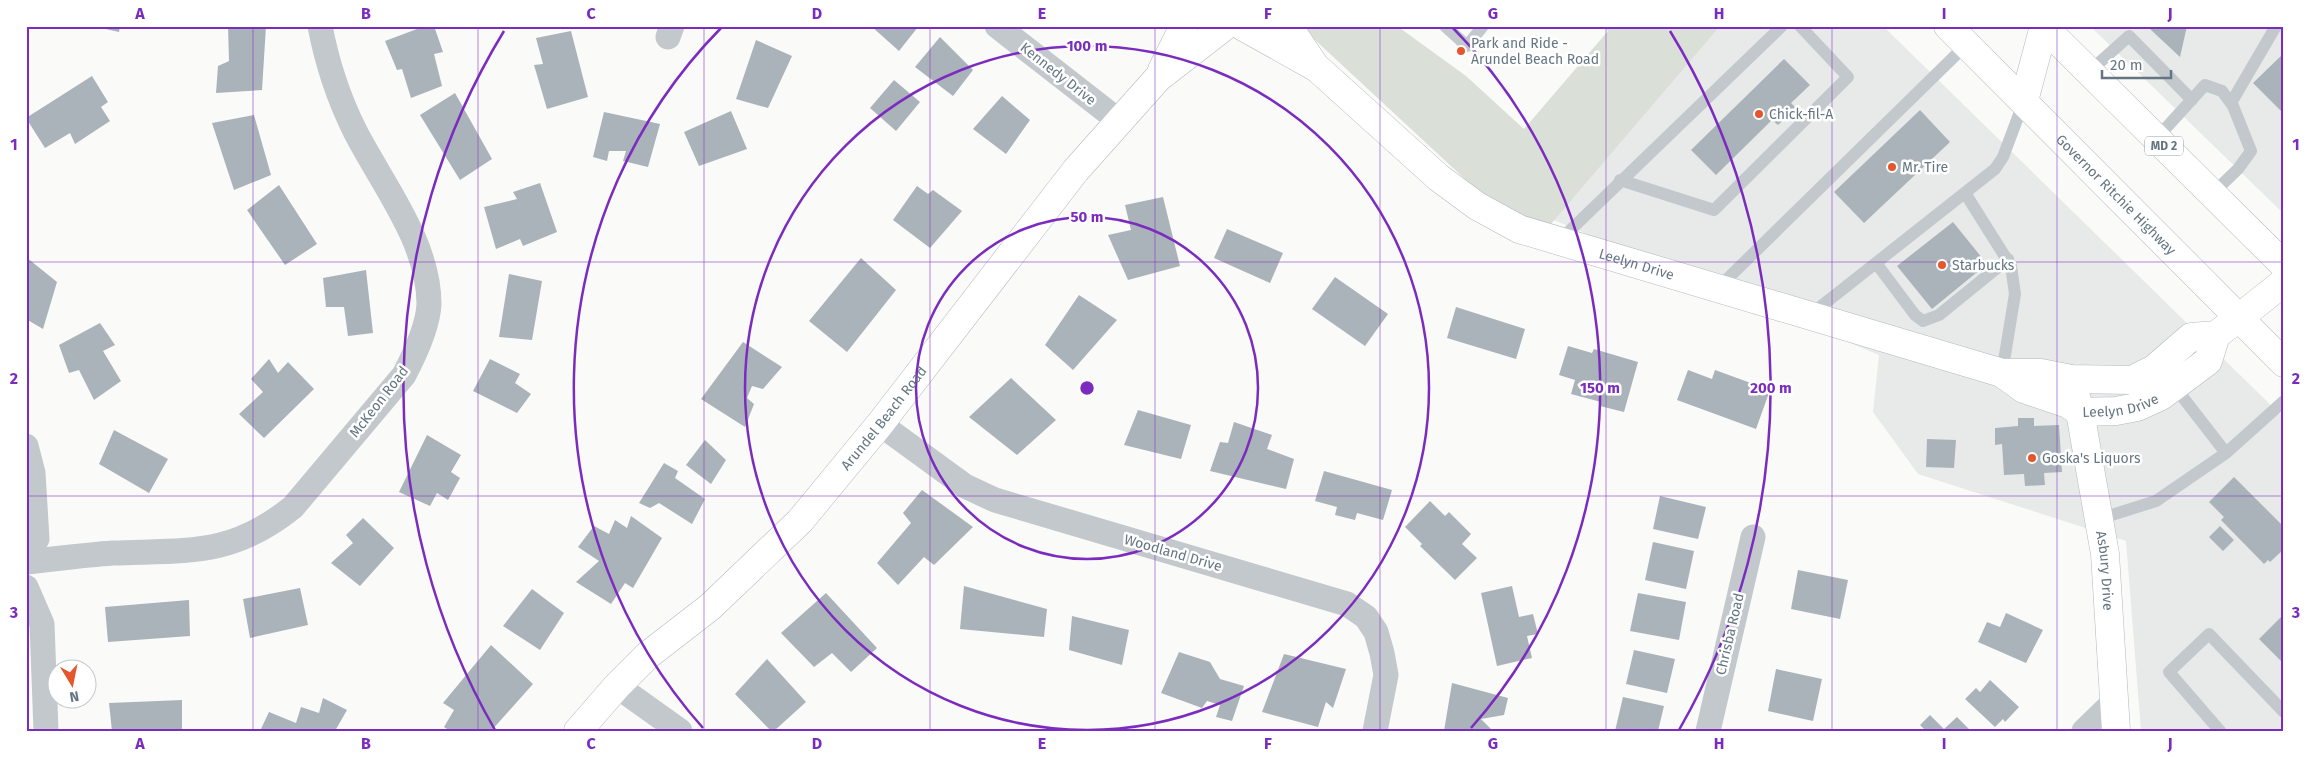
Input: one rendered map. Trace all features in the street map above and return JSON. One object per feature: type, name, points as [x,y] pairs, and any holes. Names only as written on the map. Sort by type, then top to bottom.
[{"type":"main road","name":"Arundel Beach Road","points":[[1158,78],[1184,26]]},
{"type":"main road","name":"Arundel Beach Road","points":[[578,731],[617,686],[648,655],[710,607],[768,553],[806,514],[880,424],[1065,184],[1118,121],[1158,78],[1224,26]]},
{"type":"main road","name":"Leelyn Drive","points":[[1242,26],[1317,68],[1438,178],[1477,206],[1519,228],[1559,241],[2002,373],[2040,374],[2071,379],[2132,380],[2154,368],[2191,337],[2216,335],[2208,361],[2161,396],[2137,407],[2116,411],[2080,412],[2068,404],[2024,389],[2002,373]]},
{"type":"main road","name":"Leelyn Drive","points":[[1288,26],[1317,68]]},
{"type":"main road","name":"MD 2","points":[[2044,26],[2284,265]]},
{"type":"main road","points":[[2024,101],[2044,26]]},
{"type":"main road","name":"Governor Ritchie Highway","points":[[1958,35],[2284,363]]},
{"type":"main road","points":[[2216,335],[2284,282]]},
{"type":"main road","name":"Asbury Drive","points":[[2071,379],[2080,412],[2105,554],[2116,731]]},
{"type":"street","name":"McKeon Road","points":[[26,562],[111,554],[188,551],[216,547],[243,539],[270,525],[293,507],[404,375],[416,353],[429,306],[427,277],[418,246],[355,130],[336,90],[325,53],[320,26]]},
{"type":"street","name":"Kennedy Drive","points":[[998,26],[1118,121]]},
{"type":"street","name":"Woodland Drive","points":[[880,424],[965,486],[995,500],[1347,604],[1366,617],[1376,632],[1382,653],[1386,675],[1375,731]]},
{"type":"street","points":[[26,446],[33,473],[38,539],[26,551]]},
{"type":"street","name":"Chrisba Road","points":[[1708,731],[1753,537]]},
{"type":"street","points":[[26,587],[42,624],[46,731]]},
{"type":"street","points":[[617,686],[680,731]]},
{"type":"street","points":[[2084,731],[2114,702]]},
{"type":"lane","points":[[1444,26],[1467,46],[1483,26]]},
{"type":"lane","points":[[1559,241],[1620,180],[1782,26]]},
{"type":"lane","points":[[1620,180],[1714,210],[1848,77],[1800,26]]},
{"type":"lane","points":[[2231,103],[2276,26]]},
{"type":"lane","points":[[2089,72],[2128,31],[2192,100]]},
{"type":"lane","points":[[1717,288],[1958,35]]},
{"type":"lane","points":[[2156,139],[2205,85],[2222,91],[2231,103],[2251,151],[2238,169],[2212,194]]},
{"type":"lane","points":[[1809,316],[1995,169],[2003,157],[2024,101]]},
{"type":"lane","points":[[1965,193],[2011,266],[2015,294],[2002,373]]},
{"type":"lane","points":[[1876,263],[1915,315],[1923,321],[1938,315],[2008,259]]},
{"type":"lane","points":[[2174,386],[2226,453]]},
{"type":"lane","points":[[2099,519],[2156,501],[2226,453],[2284,400]]},
{"type":"lane","points":[[2220,731],[2169,672],[2209,634],[2284,712]]},
{"type":"shaded area","points":[[1300,26],[1397,26],[1466,76],[1524,129],[1608,31],[1603,26],[1720,26],[1550,225],[1508,219]]},
{"type":"shaded area","points":[[1699,26],[1883,26],[2284,418],[2284,731],[2141,731],[2126,541],[1918,474],[1873,412],[1879,355],[1544,216]]},
{"type":"shaded area","points":[[2090,26],[2284,26],[2284,214]]},
{"type":"building","points":[[92,26],[120,26],[119,32]]},
{"type":"building","points":[[228,26],[266,26],[262,90],[216,93],[218,66],[229,61]]},
{"type":"building","points":[[425,26],[434,26],[443,52],[434,54],[442,86],[411,98],[402,69],[397,70],[385,41]]},
{"type":"building","points":[[871,26],[917,26],[918,27],[899,51]]},
{"type":"building","points":[[2151,26],[2187,26],[2180,57],[2150,29]]},
{"type":"building","points":[[571,31],[588,97],[547,109],[534,65],[543,64],[536,38]]},
{"type":"building","points":[[940,37],[973,70],[953,96],[915,67]]},
{"type":"building","points":[[756,40],[792,56],[768,108],[736,99]]},
{"type":"building","points":[[2284,53],[2284,114],[2253,83]]},
{"type":"building","name":"Chick-fil-A","points":[[1784,59],[1810,85],[1791,103],[1796,108],[1778,125],[1772,120],[1716,175],[1691,150]]},
{"type":"building","points":[[92,76],[108,102],[101,107],[110,121],[75,144],[70,133],[45,148],[26,118]]},
{"type":"building","points":[[894,80],[920,102],[896,131],[870,108]]},
{"type":"building","points":[[455,93],[492,159],[460,180],[420,115]]},
{"type":"building","points":[[1002,96],[1030,120],[1006,154],[973,129]]},
{"type":"building","name":"Mr. Tire","points":[[1920,110],[1950,142],[1864,223],[1834,192]]},
{"type":"building","points":[[731,111],[747,149],[699,166],[684,132]]},
{"type":"building","points":[[604,112],[660,124],[648,167],[623,161],[626,151],[609,151],[607,161],[593,157]]},
{"type":"building","points":[[254,115],[271,175],[234,190],[212,123]]},
{"type":"building","points":[[540,183],[557,232],[523,246],[520,239],[496,249],[484,207],[517,199],[513,192]]},
{"type":"building","points":[[279,185],[317,244],[285,265],[247,210]]},
{"type":"building","points":[[917,186],[928,194],[933,190],[962,211],[930,248],[893,220]]},
{"type":"building","points":[[1163,197],[1180,266],[1128,280],[1108,235],[1131,230],[1125,205]]},
{"type":"building","name":"Starbucks","points":[[1953,222],[1987,264],[1932,309],[1897,266]]},
{"type":"building","points":[[1227,229],[1283,253],[1270,283],[1214,258]]},
{"type":"building","points":[[26,257],[57,282],[43,329],[26,319]]},
{"type":"building","points":[[861,258],[896,290],[847,352],[809,321]]},
{"type":"building","points":[[366,270],[373,333],[348,336],[344,307],[326,307],[323,278]]},
{"type":"building","points":[[509,274],[542,281],[532,340],[499,337]]},
{"type":"building","points":[[1335,277],[1388,314],[1365,346],[1312,309]]},
{"type":"building","points":[[1079,295],[1117,320],[1073,370],[1045,345]]},
{"type":"building","points":[[1456,307],[1525,329],[1516,359],[1447,338]]},
{"type":"building","points":[[100,323],[115,345],[103,351],[121,381],[94,400],[79,370],[69,373],[59,345]]},
{"type":"building","points":[[743,342],[782,367],[763,389],[752,386],[747,398],[754,404],[745,427],[701,399]]},
{"type":"building","points":[[1568,346],[1592,353],[1594,349],[1638,362],[1624,412],[1600,406],[1601,402],[1571,394],[1575,380],[1559,375]]},
{"type":"building","points":[[269,359],[278,373],[288,362],[314,389],[264,438],[239,414],[263,392],[251,379]]},
{"type":"building","points":[[490,359],[520,374],[515,383],[531,394],[517,413],[473,391]]},
{"type":"building","points":[[1688,370],[1712,379],[1715,370],[1770,390],[1756,429],[1677,400]]},
{"type":"building","points":[[1011,378],[1056,420],[1017,455],[969,417]]},
{"type":"building","points":[[1138,410],[1191,425],[1181,459],[1124,445]]},
{"type":"building","name":"Goska's Liquors","points":[[2018,418],[2034,418],[2034,426],[2059,425],[2062,472],[2044,473],[2045,485],[2025,486],[2024,474],[2004,475],[2002,444],[1995,445],[1995,428],[2018,426]]},
{"type":"building","points":[[1234,422],[1272,435],[1267,449],[1294,459],[1286,489],[1210,471],[1220,442],[1228,443]]},
{"type":"building","points":[[114,430],[168,459],[149,493],[99,464]]},
{"type":"building","points":[[427,435],[461,455],[451,472],[460,478],[448,500],[437,493],[430,506],[399,492]]},
{"type":"building","points":[[1927,439],[1956,440],[1954,468],[1926,467]]},
{"type":"building","points":[[705,440],[726,460],[711,484],[686,465]]},
{"type":"building","points":[[664,463],[678,471],[675,478],[705,499],[692,524],[659,503],[650,508],[639,503]]},
{"type":"building","points":[[1324,471],[1392,490],[1383,520],[1357,513],[1355,520],[1335,515],[1337,507],[1315,501]]},
{"type":"building","points":[[2234,477],[2284,527],[2284,549],[2270,562],[2268,560],[2264,564],[2221,520],[2224,517],[2209,502]]},
{"type":"building","points":[[922,490],[973,527],[934,565],[924,557],[898,585],[877,563],[911,523],[903,513]]},
{"type":"building","points":[[1660,496],[1706,507],[1698,539],[1653,529]]},
{"type":"building","points":[[1430,501],[1445,516],[1449,512],[1471,534],[1462,544],[1477,558],[1455,580],[1420,546],[1422,544],[1405,527]]},
{"type":"building","points":[[631,516],[662,538],[633,588],[625,583],[611,604],[576,582],[599,561],[578,547],[594,526],[609,534],[615,520],[627,528]]},
{"type":"building","points":[[363,518],[394,548],[360,586],[331,563],[353,543],[346,535]]},
{"type":"building","points":[[2220,526],[2234,540],[2223,551],[2209,537]]},
{"type":"building","points":[[1653,542],[1694,551],[1686,589],[1645,580]]},
{"type":"building","points":[[1798,570],[1848,580],[1840,619],[1791,609]]},
{"type":"building","points":[[964,586],[1047,609],[1044,637],[960,629]]},
{"type":"building","points":[[1512,586],[1519,617],[1533,614],[1538,634],[1527,636],[1532,658],[1497,666],[1481,593]]},
{"type":"building","points":[[300,588],[308,625],[250,638],[243,599]]},
{"type":"building","points":[[532,589],[564,613],[540,650],[503,626]]},
{"type":"building","points":[[826,593],[877,648],[851,672],[832,653],[814,667],[781,633]]},
{"type":"building","points":[[1638,593],[1686,602],[1679,640],[1630,631]]},
{"type":"building","points":[[189,600],[190,636],[108,642],[105,607]]},
{"type":"building","points":[[2006,613],[2043,630],[2026,663],[1978,642],[1987,622],[2000,627]]},
{"type":"building","points":[[2284,614],[2284,664],[2259,639]]},
{"type":"building","points":[[1072,616],[1129,630],[1122,665],[1069,650]]},
{"type":"building","points":[[491,645],[533,684],[491,731],[450,731],[444,727],[454,710],[443,703]]},
{"type":"building","points":[[1634,650],[1675,659],[1667,693],[1626,684]]},
{"type":"building","points":[[1179,652],[1210,662],[1220,679],[1244,686],[1232,721],[1216,717],[1220,705],[1207,701],[1202,708],[1161,693]]},
{"type":"building","points":[[1284,654],[1346,669],[1333,708],[1326,702],[1318,727],[1262,712]]},
{"type":"building","points":[[767,659],[806,702],[774,731],[771,731],[735,694]]},
{"type":"building","points":[[1776,669],[1822,679],[1813,721],[1768,711]]},
{"type":"building","points":[[1990,680],[2019,707],[2005,722],[2003,719],[1995,727],[1965,699],[1976,688],[1980,692]]},
{"type":"building","points":[[1452,683],[1508,698],[1504,715],[1481,719],[1493,731],[1444,731]]},
{"type":"building","points":[[1623,697],[1664,706],[1658,731],[1615,731]]},
{"type":"building","points":[[323,698],[347,710],[335,731],[260,731],[269,712],[296,723],[301,707],[319,713]]},
{"type":"building","points":[[182,700],[182,731],[112,731],[109,703]]},
{"type":"building","points":[[1930,715],[1944,729],[1957,717],[1971,731],[1926,731],[1920,725]]},
{"type":"place","name":"Park and Ride - Arundel Beach Road","points":[[1461,51]]},
{"type":"place","name":"Chick-fil-A","points":[[1759,114]]},
{"type":"place","name":"Mr. Tire","points":[[1892,167]]},
{"type":"place","name":"Starbucks","points":[[1942,265]]},
{"type":"place","name":"Goska's Liquors","points":[[2032,458]]}]
